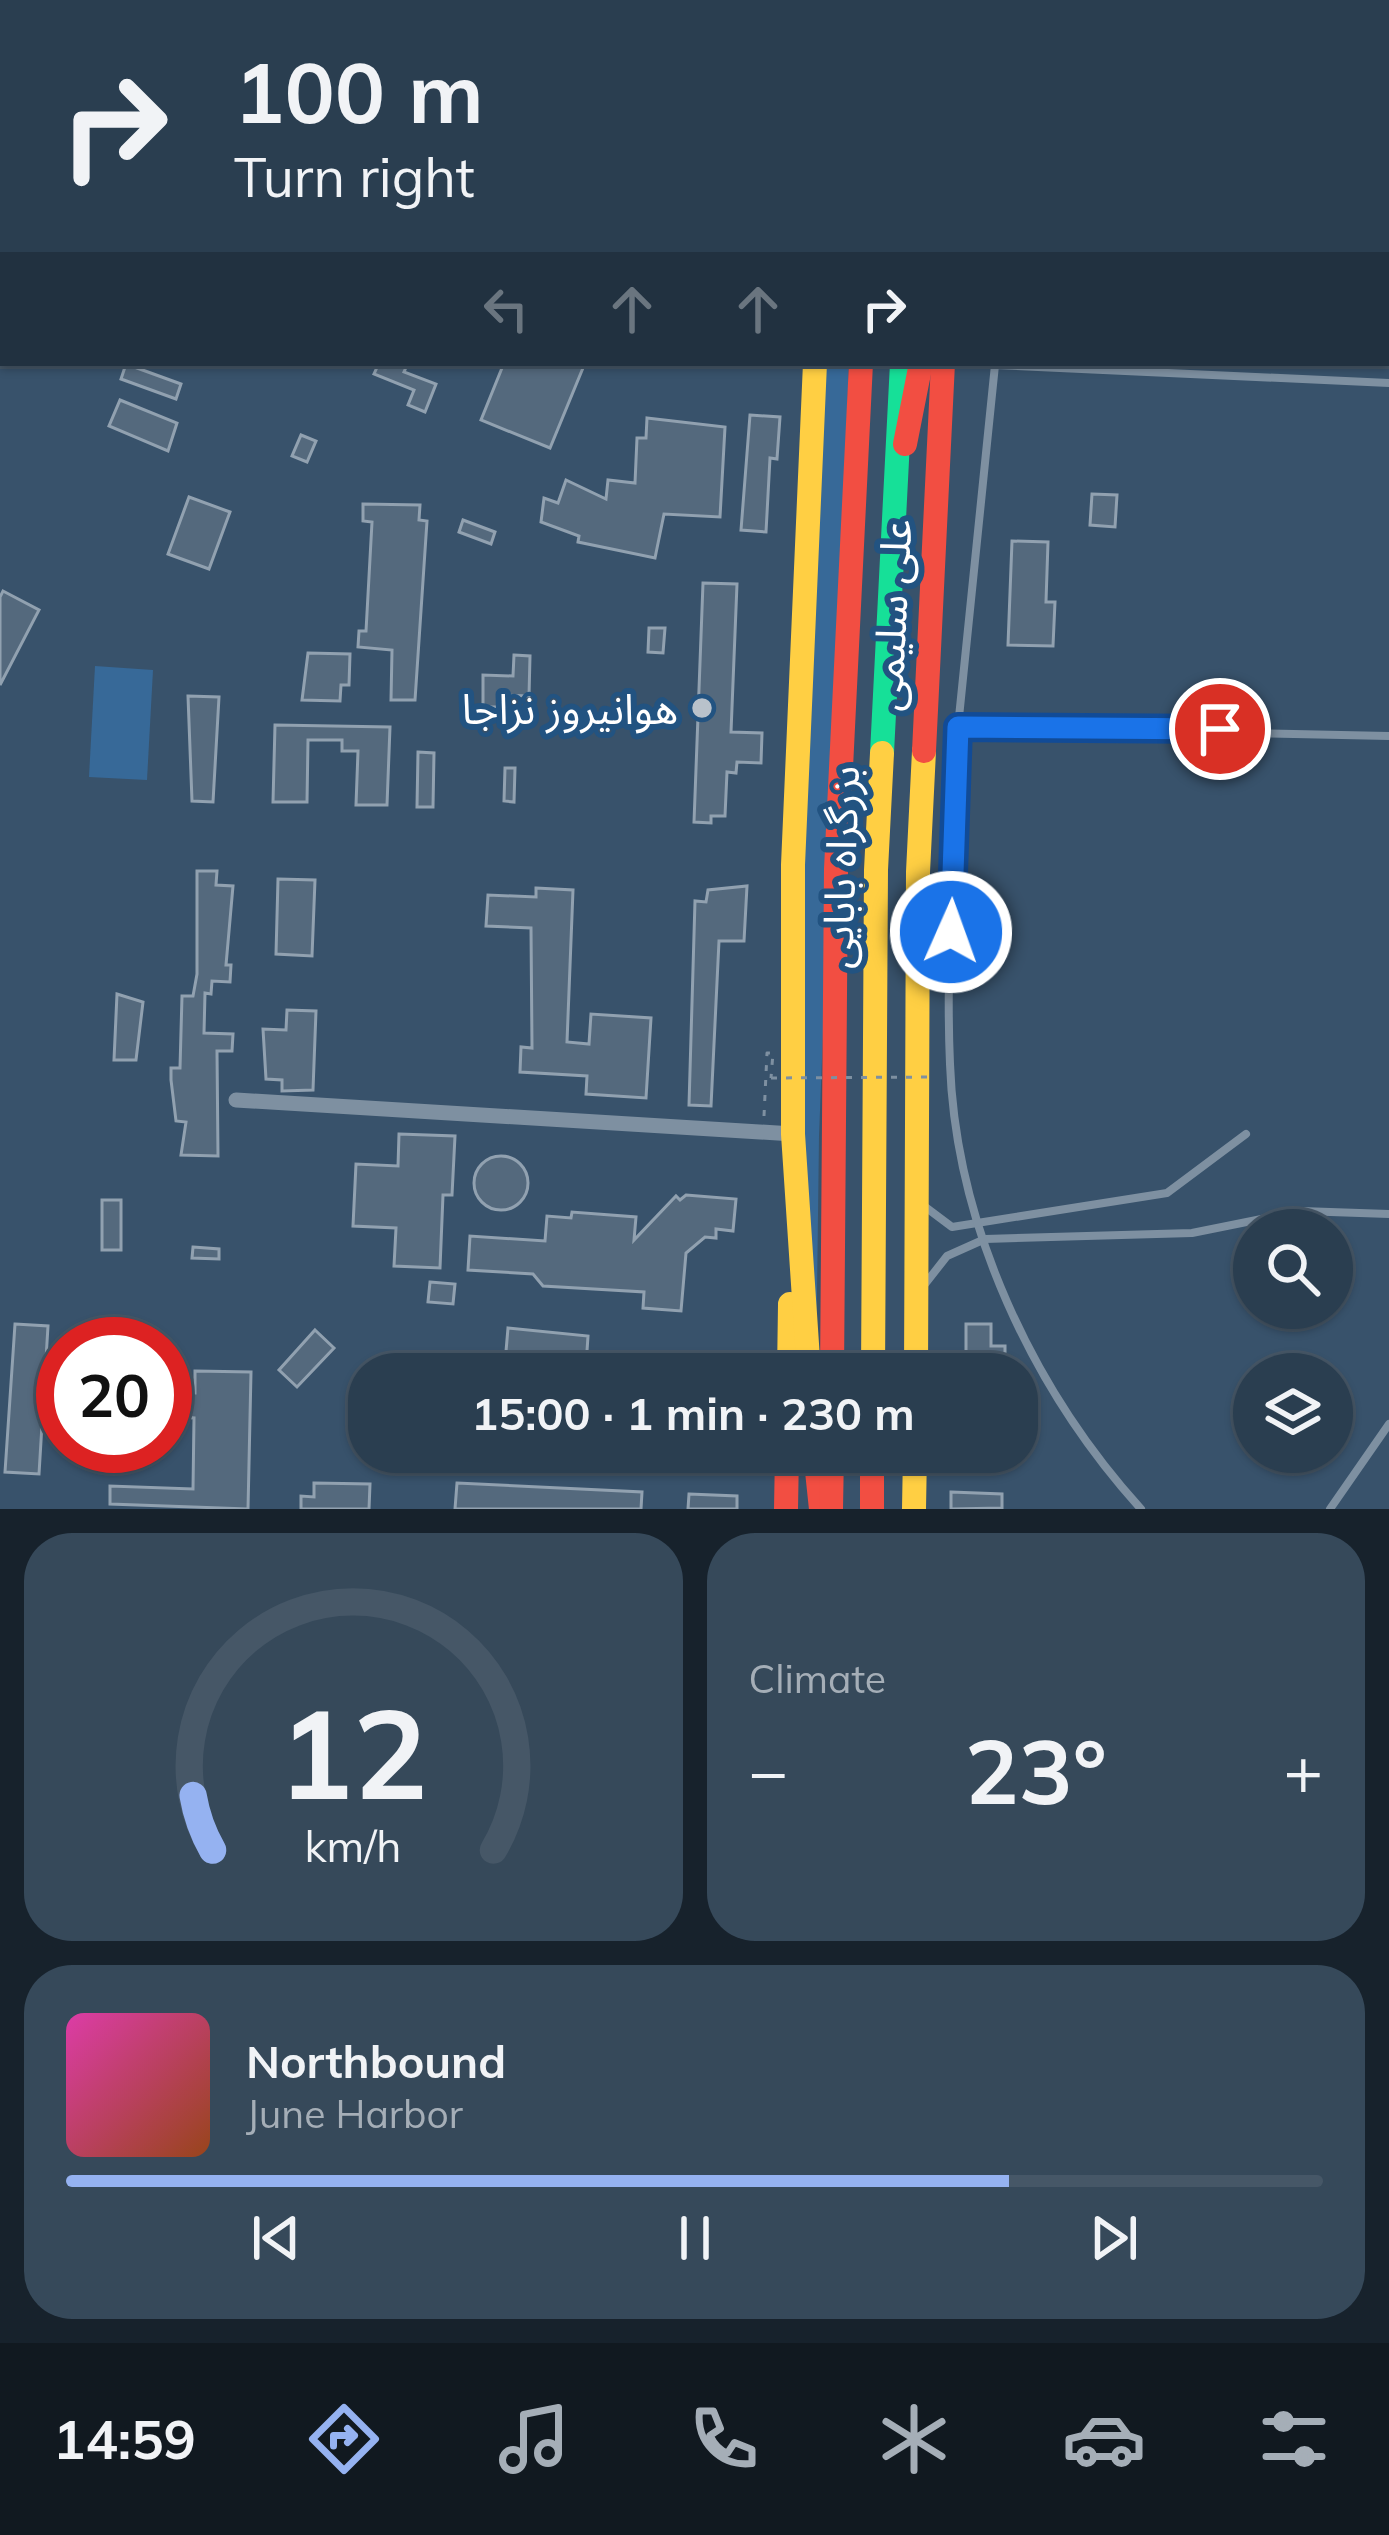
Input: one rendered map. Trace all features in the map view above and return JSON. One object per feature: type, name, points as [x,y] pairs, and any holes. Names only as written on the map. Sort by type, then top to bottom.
[{"type":"main road","points":[[789,1353],[794,865],[815,366]]},
{"type":"main road","name":"بزرگراه بابایی","points":[[832,1353],[836,869],[861,366]]},
{"type":"main road","name":"بزرگراه بابایی","points":[[873,1353],[876,870],[902,366]]},
{"type":"main road","points":[[895,487],[920,366]]},
{"type":"main road","name":"علی سلیمی","points":[[916,1353],[918,872],[944,366]]},
{"type":"main road","points":[[793,1134],[808,1353]]},
{"type":"main road","points":[[786,1509],[787,1473]]},
{"type":"main road","points":[[817,1473],[821,1509]]},
{"type":"main road","points":[[831,1509],[832,1473]]},
{"type":"main road","points":[[872,1473],[872,1509]]},
{"type":"main road","points":[[914,1509],[915,1473]]},
{"type":"street","points":[[236,1100],[793,1134]]},
{"type":"lane","points":[[995,366],[958,727],[950,1069],[961,1161],[995,1271],[1061,1405],[1141,1509]]},
{"type":"lane","points":[[1017,366],[1389,383]]},
{"type":"lane","points":[[958,727],[1389,736]]},
{"type":"lane","points":[[919,1200],[952,1227],[1167,1193],[1246,1134]]},
{"type":"lane","points":[[917,1296],[947,1256],[986,1239],[1192,1233],[1301,1211],[1389,1214]]},
{"type":"lane","points":[[1330,1509],[1389,1424]]},
{"type":"path","points":[[763,1132],[767,1053],[772,1053],[771,1078],[933,1077]]},
{"type":"shaded area","points":[[826,366],[849,366],[819,1136],[816,1353],[801,1123],[802,869]]},
{"type":"shaded area","points":[[95,666],[153,670],[147,780],[89,777]]},
{"type":"building","points":[[125,366],[132,366],[181,384],[176,399],[121,379]]},
{"type":"building","points":[[378,366],[407,366],[404,372],[436,384],[425,412],[408,405],[414,390],[374,374]]},
{"type":"building","points":[[503,366],[584,366],[550,448],[481,420]]},
{"type":"building","points":[[120,400],[177,423],[168,451],[109,426]]},
{"type":"building","points":[[750,415],[780,417],[777,459],[770,458],[766,532],[741,530]]},
{"type":"building","points":[[647,418],[725,427],[720,517],[664,514],[655,558],[578,542],[579,536],[541,522],[544,498],[558,503],[566,480],[606,499],[608,480],[635,483],[637,438],[646,438]]},
{"type":"building","points":[[301,435],[316,441],[307,462],[292,456]]},
{"type":"building","points":[[1092,494],[1117,495],[1115,527],[1090,525]]},
{"type":"building","points":[[189,497],[230,512],[209,569],[168,554]]},
{"type":"building","points":[[363,504],[420,505],[419,520],[427,521],[415,700],[391,700],[392,650],[358,647],[359,631],[366,631],[372,522],[363,521]]},
{"type":"building","points":[[463,520],[495,532],[491,544],[459,532]]},
{"type":"building","points":[[1012,541],[1048,542],[1046,602],[1055,602],[1053,646],[1008,645]]},
{"type":"building","points":[[703,583],[737,584],[731,732],[762,733],[761,763],[737,762],[736,773],[727,772],[725,816],[711,816],[711,823],[694,822]]},
{"type":"building","points":[[3,591],[39,610],[0,685],[0,597]]},
{"type":"building","points":[[649,628],[665,628],[663,653],[648,652]]},
{"type":"building","points":[[308,653],[350,654],[349,685],[341,685],[340,701],[302,700]]},
{"type":"building","points":[[514,655],[530,656],[529,696],[502,695],[502,707],[483,707],[483,675],[513,676]]},
{"type":"building","points":[[188,696],[219,697],[213,802],[192,801]]},
{"type":"building","points":[[275,725],[390,727],[387,805],[356,805],[358,751],[342,751],[342,740],[308,740],[307,802],[273,802]]},
{"type":"building","points":[[418,752],[434,753],[433,807],[417,807]]},
{"type":"building","points":[[505,768],[515,768],[514,802],[504,801]]},
{"type":"building","points":[[197,871],[217,871],[216,885],[233,886],[226,965],[231,965],[230,982],[212,981],[211,994],[205,993],[204,1033],[233,1034],[232,1051],[217,1051],[218,1156],[181,1155],[186,1122],[176,1121],[171,1080],[171,1068],[180,1068],[182,996],[193,996],[197,974]]},
{"type":"building","points":[[278,879],[315,880],[312,956],[276,954]]},
{"type":"building","points":[[747,886],[744,941],[719,941],[711,1106],[689,1105],[695,901],[706,902],[708,890]]},
{"type":"building","points":[[536,888],[573,890],[567,1042],[589,1044],[591,1014],[651,1018],[646,1098],[586,1094],[587,1076],[520,1072],[521,1047],[532,1048],[531,928],[486,926],[488,895],[536,897]]},
{"type":"building","points":[[117,994],[143,1002],[136,1060],[114,1060]]},
{"type":"building","points":[[287,1010],[316,1011],[313,1090],[282,1091],[282,1080],[266,1079],[263,1029],[286,1030]]},
{"type":"building","points":[[399,1134],[455,1136],[452,1195],[443,1195],[440,1268],[394,1266],[396,1228],[353,1226],[356,1164],[398,1166]]},
{"type":"building","points":[[501,1156],[520,1164],[528,1183],[520,1202],[501,1210],[482,1202],[474,1183],[482,1164]]},
{"type":"building","points":[[686,1195],[736,1199],[733,1231],[716,1229],[716,1238],[705,1237],[686,1253],[681,1311],[643,1308],[644,1292],[543,1286],[533,1274],[468,1270],[470,1236],[545,1241],[547,1216],[571,1218],[572,1212],[636,1217],[634,1240],[676,1196],[680,1200]]},
{"type":"building","points":[[102,1200],[121,1200],[121,1250],[102,1250]]},
{"type":"building","points":[[193,1247],[219,1249],[219,1259],[192,1258]]},
{"type":"building","points":[[430,1282],[455,1284],[453,1304],[428,1302]]},
{"type":"building","points":[[15,1324],[36,1325],[39,1474],[5,1472]]},
{"type":"building","points":[[966,1324],[991,1324],[991,1346],[1005,1346],[1005,1353],[966,1353]]},
{"type":"building","points":[[508,1328],[588,1336],[587,1353],[506,1353]]},
{"type":"building","points":[[315,1330],[334,1348],[297,1387],[279,1370]]},
{"type":"building","points":[[195,1371],[251,1372],[248,1509],[110,1504],[110,1486],[193,1489]]},
{"type":"building","points":[[314,1483],[370,1484],[369,1509],[301,1509],[301,1496],[314,1497]]},
{"type":"building","points":[[457,1483],[642,1492],[641,1509],[455,1509]]},
{"type":"building","points":[[951,1492],[1002,1494],[1002,1508],[951,1509]]},
{"type":"building","points":[[689,1494],[737,1496],[737,1509],[688,1509]]},
{"type":"traffic: fast","points":[[882,753],[902,366]]},
{"type":"traffic: slow","points":[[808,1353],[793,1134],[793,865],[815,366]]},
{"type":"traffic: slow","points":[[916,1353],[918,872],[924,751]]},
{"type":"traffic: slow","points":[[873,1353],[876,870],[882,753]]},
{"type":"traffic: slow","points":[[789,1353],[790,1304]]},
{"type":"traffic: slow","points":[[914,1509],[915,1473]]},
{"type":"traffic: jam","points":[[832,1353],[836,869],[861,366]]},
{"type":"traffic: jam","points":[[905,444],[920,366]]},
{"type":"traffic: jam","points":[[924,751],[943,366]]},
{"type":"traffic: jam","points":[[786,1509],[787,1473]]},
{"type":"traffic: jam","points":[[817,1473],[821,1509]]},
{"type":"traffic: jam","points":[[831,1509],[832,1473]]},
{"type":"traffic: jam","points":[[872,1473],[872,1509]]},
{"type":"place","name":"هوانیروز نزاجا","points":[[702,708]]},
{"type":"route","points":[[951,932],[958,727],[1220,729]]}]
